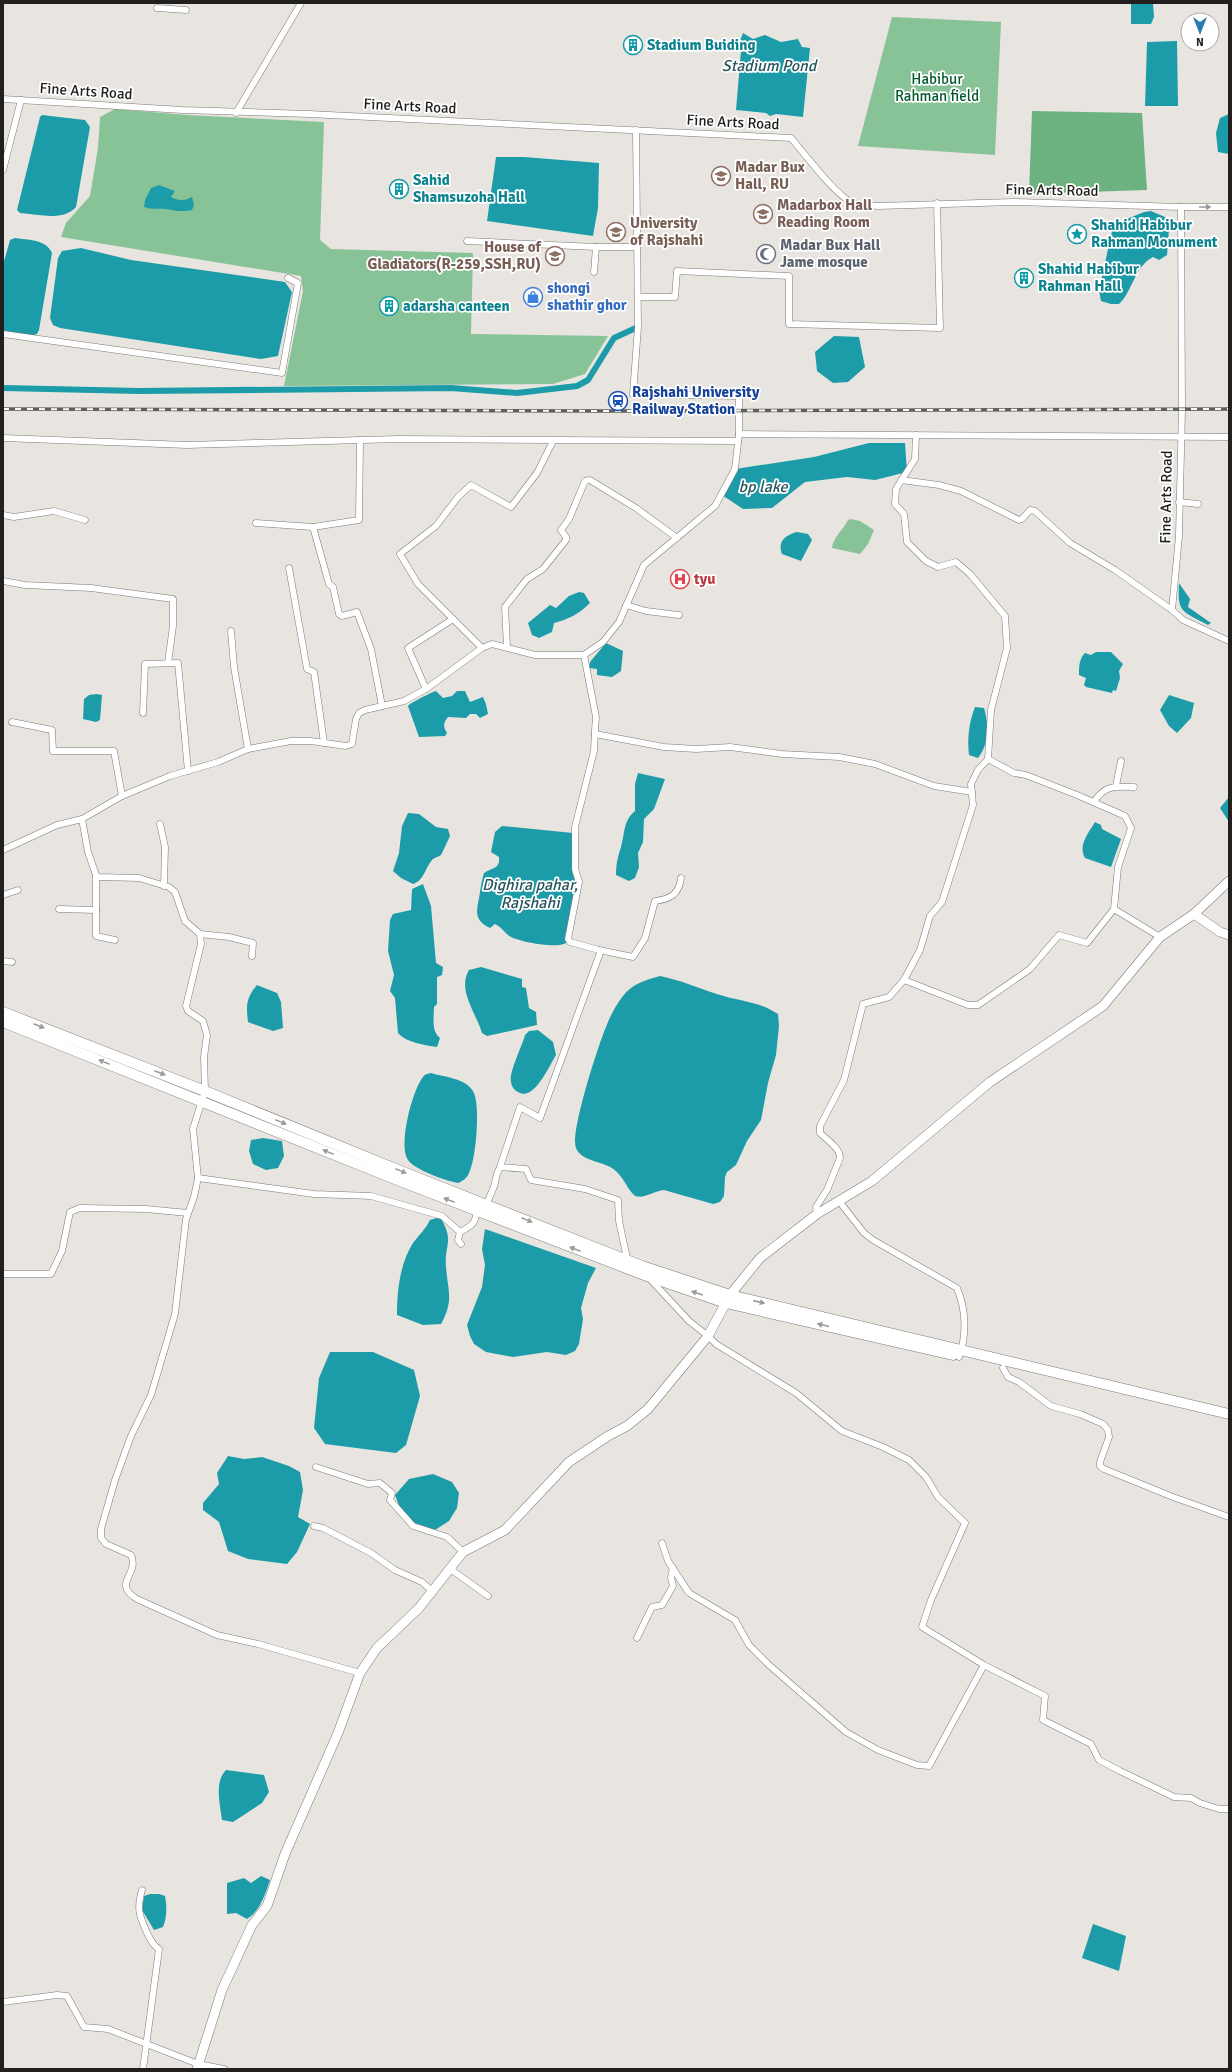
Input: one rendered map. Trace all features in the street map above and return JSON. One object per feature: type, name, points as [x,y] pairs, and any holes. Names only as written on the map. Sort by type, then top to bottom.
[{"type":"main road","points":[[198,2066],[222,1990],[252,1924],[267,1906],[285,1854],[338,1733],[360,1673],[377,1648],[419,1608],[463,1552],[505,1530],[569,1462],[608,1436],[627,1426],[648,1409],[708,1336],[728,1299],[760,1258],[817,1214],[872,1180],[990,1082],[1103,1006],[1160,936],[1194,914],[1229,881]]},
{"type":"main road","points":[[1194,914],[1220,932],[1229,935]]},
{"type":"main road","points":[[3,1012],[476,1210],[728,1299]]},
{"type":"main road","points":[[3,1022],[204,1096],[487,1205],[628,1264],[647,1276],[728,1299],[1229,1414]]},
{"type":"main road","points":[[960,1353],[1003,1368],[1229,1421]]},
{"type":"street","points":[[236,113],[300,3]]},
{"type":"street","points":[[157,8],[186,10]]},
{"type":"street","name":"Fine Arts Road","points":[[3,99],[236,113],[309,114],[791,138],[836,189],[852,202],[878,206],[937,203],[1014,202],[1181,207],[1179,502],[1178,536],[1172,610]]},
{"type":"street","points":[[3,170],[21,100]]},
{"type":"street","points":[[3,850],[57,825],[82,819],[122,796],[170,776],[218,762],[248,749],[291,741],[346,746],[352,744],[356,719],[359,713],[404,701],[426,689],[482,648],[492,644],[535,654],[584,654],[603,642],[619,622],[644,565],[715,506],[735,469],[739,434],[739,396],[633,394],[638,326],[636,130]]},
{"type":"street","points":[[638,297],[675,297],[677,271],[789,276],[789,324],[940,328],[937,203]]},
{"type":"street","points":[[1181,207],[1229,207]]},
{"type":"street","points":[[467,241],[596,247],[637,247]]},
{"type":"street","points":[[594,272],[596,247]]},
{"type":"street","points":[[3,334],[282,373],[298,283],[288,278]]},
{"type":"street","points":[[739,434],[1229,437]]},
{"type":"street","points":[[817,1214],[816,1206],[827,1190],[840,1158],[840,1154],[837,1149],[820,1133],[820,1126],[844,1080],[863,1004],[889,997],[904,980],[920,950],[930,916],[942,902],[973,805],[971,784],[978,770],[988,759],[991,710],[1007,648],[1005,616],[970,574],[956,562],[938,567],[926,561],[907,542],[904,514],[895,504],[896,489],[915,459],[916,435]]},
{"type":"street","points":[[3,438],[187,445],[360,440],[738,441]]},
{"type":"street","points":[[256,523],[313,528],[359,520],[360,440]]},
{"type":"street","points":[[482,648],[418,584],[400,554],[436,526],[458,498],[471,485],[511,507],[537,473],[553,441]]},
{"type":"street","points":[[507,647],[505,607],[527,579],[543,569],[566,540],[566,537],[561,530],[569,519],[585,481],[590,480],[636,508],[677,538]]},
{"type":"street","points":[[901,480],[939,485],[961,491],[1019,520],[1022,519],[1030,510],[1035,511],[1070,543],[1116,570],[1172,610],[1183,620],[1229,641]]},
{"type":"street","points":[[1179,502],[1198,504]]},
{"type":"street","points":[[3,515],[14,517],[54,511],[86,520]]},
{"type":"street","points":[[313,528],[329,584],[334,587],[339,614],[342,616],[357,612],[371,649],[382,706]]},
{"type":"street","points":[[289,568],[307,669],[314,672],[324,743]]},
{"type":"street","points":[[3,581],[25,585],[91,588],[173,599],[173,626],[168,663]]},
{"type":"street","points":[[626,606],[646,611],[679,615]]},
{"type":"street","points":[[426,689],[408,648],[453,619]]},
{"type":"street","points":[[230,630],[234,667],[248,749]]},
{"type":"street","points":[[584,654],[596,717],[594,751],[575,827],[575,869],[579,882],[568,939],[570,942],[617,955],[633,957],[645,938],[655,901],[666,899],[677,892],[681,878]]},
{"type":"street","points":[[143,713],[145,664],[178,663],[188,771]]},
{"type":"street","points":[[12,722],[52,730],[53,751],[114,751],[122,796]]},
{"type":"street","points":[[595,734],[664,747],[696,749],[730,747],[782,754],[839,757],[875,764],[934,786],[972,792]]},
{"type":"street","points":[[904,980],[968,1004],[978,1005],[1030,969],[1059,935],[1088,943],[1114,909],[1118,867],[1132,828],[1125,816],[1094,802],[1026,776],[1014,773],[988,759]]},
{"type":"street","points":[[1116,786],[1121,761]]},
{"type":"street","points":[[1094,802],[1106,788],[1116,786],[1134,787]]},
{"type":"street","points":[[82,819],[88,852],[96,875],[96,936],[115,940]]},
{"type":"street","points":[[160,824],[165,847],[164,886]]},
{"type":"street","points":[[96,875],[99,877],[139,878],[164,886],[175,892],[185,921],[200,934],[229,937],[253,943],[252,956]]},
{"type":"street","points":[[3,895],[18,890]]},
{"type":"street","points":[[59,909],[96,910]]},
{"type":"street","points":[[1114,909],[1160,936]]},
{"type":"street","points":[[200,934],[201,944],[186,1006],[188,1011],[203,1021],[207,1035],[204,1057],[204,1096],[193,1129],[198,1178],[188,1213],[170,1335],[151,1395],[131,1436],[115,1480],[101,1529],[101,1538],[106,1544],[131,1555],[132,1571],[127,1579],[125,1588],[128,1593],[137,1599],[217,1635],[258,1644],[360,1673]]},
{"type":"street","points":[[487,1205],[489,1196],[494,1189],[495,1176],[500,1167],[520,1107],[540,1118],[600,953],[599,950]]},
{"type":"street","points":[[3,961],[12,962]]},
{"type":"street","points":[[500,1167],[526,1169],[531,1180],[585,1188],[618,1200],[619,1221],[628,1264]]},
{"type":"street","points":[[198,1178],[314,1194],[371,1196],[442,1216],[460,1232]]},
{"type":"street","points":[[839,1201],[864,1233],[873,1240],[957,1288],[962,1301],[964,1314],[964,1330],[960,1353]]},
{"type":"street","points":[[3,1274],[51,1274],[62,1251],[70,1212],[80,1208],[146,1209],[188,1213]]},
{"type":"street","points":[[461,1244],[458,1240],[460,1232],[471,1226],[477,1219],[476,1210]]},
{"type":"street","points":[[647,1276],[689,1321],[716,1344],[809,1403],[842,1431],[883,1447],[909,1460],[926,1477],[938,1497],[965,1523],[931,1600],[922,1627],[984,1665],[1045,1696],[1043,1720],[1091,1744],[1099,1760],[1174,1797],[1191,1798],[1219,1809],[1229,1809]]},
{"type":"street","points":[[1003,1368],[1008,1377],[1019,1382],[1051,1406],[1080,1414],[1102,1424],[1108,1430],[1109,1437],[1100,1462],[1100,1466],[1104,1469],[1173,1498],[1229,1517]]},
{"type":"street","points":[[316,1467],[368,1484],[380,1483],[392,1494],[390,1500],[413,1526],[447,1537],[463,1552]]},
{"type":"street","points":[[314,1526],[323,1528],[371,1553],[395,1570],[422,1582],[432,1591]]},
{"type":"street","points":[[662,1543],[668,1561],[689,1592],[735,1620],[750,1645],[769,1665],[846,1732],[878,1750],[917,1765],[929,1766],[984,1665]]},
{"type":"street","points":[[449,1568],[488,1596]]},
{"type":"street","points":[[637,1638],[652,1607],[662,1605],[673,1586],[671,1577],[673,1568]]},
{"type":"street","points":[[142,1890],[139,1901],[140,1921],[153,1946],[159,1949],[143,2069]]},
{"type":"street","points":[[3,2002],[57,1995],[67,1996],[84,2027],[108,2029],[198,2066],[224,2069]]},
{"type":"green space","name":"Habibur Rahman field","points":[[892,17],[1001,22],[995,155],[858,146]]},
{"type":"green space","points":[[115,109],[187,115],[324,122],[320,240],[331,249],[473,253],[471,334],[608,336],[585,374],[553,384],[284,386],[303,291],[301,276],[61,237],[66,223],[90,196],[98,148],[100,117]]},
{"type":"green space","points":[[1032,111],[1142,113],[1147,190],[1029,194]]},
{"type":"green space","points":[[851,519],[860,521],[874,530],[868,544],[860,554],[832,548],[836,537],[848,520]]},
{"type":"water","points":[[1131,3],[1153,3],[1154,17],[1151,24],[1131,24]]},
{"type":"water","name":"Stadium Pond","points":[[743,33],[753,39],[765,35],[781,42],[798,39],[802,47],[810,48],[803,117],[776,114],[770,116],[766,113],[736,110],[741,51],[739,44]]},
{"type":"water","points":[[1177,41],[1178,106],[1145,106],[1147,42]]},
{"type":"water","points":[[1229,114],[1229,154],[1218,152],[1216,133],[1220,118]]},
{"type":"water","points":[[42,115],[85,120],[90,127],[76,207],[70,212],[57,216],[20,213],[17,210],[40,117]]},
{"type":"water","points":[[496,157],[524,157],[599,163],[598,208],[593,236],[487,221]]},
{"type":"water","points":[[159,185],[175,191],[171,197],[179,200],[192,197],[194,205],[192,210],[179,211],[144,207],[145,200],[151,188]]},
{"type":"water","points":[[1151,211],[1165,217],[1169,230],[1167,255],[1159,260],[1153,257],[1147,261],[1138,273],[1128,293],[1119,304],[1111,304],[1101,301],[1099,290],[1112,231],[1122,221],[1144,212]]},
{"type":"water","points":[[15,238],[36,241],[46,245],[52,253],[39,330],[37,334],[31,336],[3,331],[3,265],[10,240]]},
{"type":"water","points":[[81,248],[131,260],[285,282],[292,292],[278,356],[261,359],[60,328],[53,325],[50,318],[58,258],[62,251]]},
{"type":"water","points":[[834,336],[859,337],[865,367],[848,382],[833,383],[817,371],[815,352]]},
{"type":"water","name":"bp lake","points":[[869,443],[905,443],[907,472],[875,480],[847,477],[805,482],[772,508],[743,509],[722,495],[735,469],[814,457]]},
{"type":"water","points":[[797,532],[808,534],[812,540],[801,561],[782,554],[781,549],[784,539]]},
{"type":"water","points":[[1179,583],[1190,599],[1188,607],[1211,623],[1208,625],[1192,617],[1183,610],[1180,606],[1179,600]]},
{"type":"water","points":[[579,592],[584,593],[590,603],[586,607],[574,616],[554,623],[552,632],[539,638],[532,635],[528,623],[550,605],[556,608],[569,596]]},
{"type":"water","points":[[606,643],[623,651],[621,671],[612,677],[597,675],[597,669],[589,668],[590,662]]},
{"type":"water","points":[[1096,652],[1111,652],[1123,664],[1119,671],[1120,678],[1116,691],[1113,690],[1112,693],[1086,687],[1084,685],[1086,678],[1079,675],[1080,663],[1083,655],[1085,653],[1091,655]]},
{"type":"water","points":[[436,691],[443,698],[452,696],[457,691],[465,691],[470,702],[483,697],[488,714],[480,718],[476,714],[470,714],[466,718],[448,717],[444,725],[447,733],[445,736],[419,737],[408,706]]},
{"type":"water","points":[[89,695],[102,695],[100,720],[96,722],[83,719],[84,699]]},
{"type":"water","points":[[1169,695],[1194,703],[1191,718],[1177,733],[1169,726],[1160,710]]},
{"type":"water","points":[[975,707],[984,708],[987,721],[986,741],[982,753],[978,758],[969,755],[968,749],[970,725]]},
{"type":"water","points":[[638,773],[665,779],[654,809],[644,819],[643,842],[638,853],[639,867],[635,878],[629,881],[616,875],[616,867],[626,823],[635,811],[635,784]]},
{"type":"water","points":[[1229,797],[1229,822],[1220,808]]},
{"type":"water","points":[[408,813],[419,814],[436,827],[448,829],[450,836],[441,855],[430,862],[420,880],[413,884],[401,878],[393,871],[399,853],[402,826]]},
{"type":"water","points":[[1095,822],[1101,825],[1102,829],[1121,839],[1111,867],[1085,858],[1083,853],[1083,844]]},
{"type":"water","name":"Dighira pahar, Rajshahi","points":[[502,826],[573,833],[572,871],[576,884],[566,943],[561,945],[547,945],[530,943],[509,936],[495,924],[490,928],[480,921],[477,908],[481,885],[484,873],[498,864],[499,857],[491,852],[495,832]]},
{"type":"water","points":[[423,884],[431,906],[436,963],[443,967],[442,975],[437,977],[437,1004],[434,1007],[434,1028],[435,1032],[440,1038],[437,1047],[411,1041],[398,1033],[395,998],[390,991],[394,975],[388,951],[390,920],[393,914],[411,910],[412,889]]},
{"type":"water","points":[[481,967],[522,979],[522,987],[526,988],[529,1008],[536,1012],[537,1025],[487,1036],[482,1033],[469,1002],[465,985],[469,970]]},
{"type":"water","points":[[660,976],[763,1006],[778,1014],[779,1026],[776,1055],[768,1083],[761,1120],[747,1141],[736,1165],[727,1172],[725,1177],[724,1196],[720,1202],[713,1204],[664,1190],[646,1196],[635,1196],[616,1171],[608,1166],[582,1156],[576,1148],[575,1139],[577,1125],[591,1070],[611,1015],[620,999],[631,988]]},
{"type":"water","points":[[257,985],[277,993],[281,1002],[283,1028],[273,1031],[248,1022],[248,1002]]},
{"type":"water","points":[[538,1030],[553,1042],[556,1055],[535,1088],[524,1094],[514,1089],[511,1082],[512,1072],[525,1035],[529,1031]]},
{"type":"water","points":[[431,1073],[465,1083],[473,1091],[475,1098],[477,1107],[477,1132],[474,1157],[468,1175],[465,1179],[458,1183],[446,1180],[417,1168],[408,1160],[405,1153],[405,1131],[411,1105],[423,1077]]},
{"type":"water","points":[[263,1138],[282,1141],[284,1156],[278,1168],[266,1170],[253,1164],[249,1151],[251,1140]]},
{"type":"water","points":[[440,1217],[447,1232],[448,1238],[446,1267],[449,1302],[441,1324],[423,1325],[397,1315],[400,1278],[405,1259],[413,1243],[430,1220]]},
{"type":"water","points":[[485,1229],[596,1268],[588,1283],[581,1308],[583,1319],[579,1344],[575,1351],[566,1355],[547,1352],[513,1357],[486,1352],[474,1344],[467,1325],[482,1287],[485,1265],[482,1249]]},
{"type":"water","points":[[330,1352],[373,1352],[414,1370],[420,1396],[406,1445],[396,1453],[325,1444],[314,1428],[319,1378]]},
{"type":"water","points":[[228,1456],[244,1459],[262,1457],[289,1466],[300,1472],[303,1490],[298,1517],[310,1524],[297,1552],[287,1564],[248,1559],[228,1551],[219,1522],[203,1510],[203,1503],[219,1484],[217,1473]]},
{"type":"water","points":[[433,1474],[452,1482],[459,1493],[457,1508],[449,1521],[435,1530],[420,1526],[409,1519],[401,1509],[395,1495],[409,1479]]},
{"type":"water","points":[[226,1770],[264,1775],[269,1792],[262,1803],[233,1822],[222,1820],[220,1807],[219,1787],[222,1775]]},
{"type":"water","points":[[261,1876],[270,1880],[262,1901],[256,1911],[247,1919],[236,1913],[227,1914],[227,1883],[244,1878],[251,1883]]},
{"type":"water","points":[[150,1894],[165,1896],[166,1900],[166,1916],[163,1927],[154,1930],[142,1910],[144,1896]]},
{"type":"water","points":[[1093,1924],[1126,1936],[1119,1971],[1082,1958]]},
{"type":"waterway","points":[[3,388],[139,391],[451,388],[517,393],[577,386],[588,380],[614,338],[638,327]]},
{"type":"railway","points":[[3,409],[618,411],[1229,409]]},
{"type":"place","name":"Stadium Buiding","points":[[633,45]]},
{"type":"place","name":"Madar Bux Hall, RU","points":[[721,176]]},
{"type":"place","name":"Sahid Shamsuzoha Hall","points":[[399,189]]},
{"type":"place","name":"Madarbox Hall Reading Room","points":[[763,214]]},
{"type":"place","name":"University of Rajshahi","points":[[616,232]]},
{"type":"place","name":"Shahid Habibur Rahman Monument","points":[[1077,234]]},
{"type":"place","name":"Madar Bux Hall Jame mosque","points":[[766,254]]},
{"type":"place","name":"House of Gladiators(R-259,SSH,RU)","points":[[555,256]]},
{"type":"place","name":"Shahid Habibur Rahman Hall","points":[[1024,278]]},
{"type":"place","name":"shongi shathir ghor","points":[[533,297]]},
{"type":"place","name":"adarsha canteen","points":[[389,306]]},
{"type":"place","name":"Rajshahi University Railway Station","points":[[618,401]]},
{"type":"place","name":"tyu","points":[[680,579]]}]
